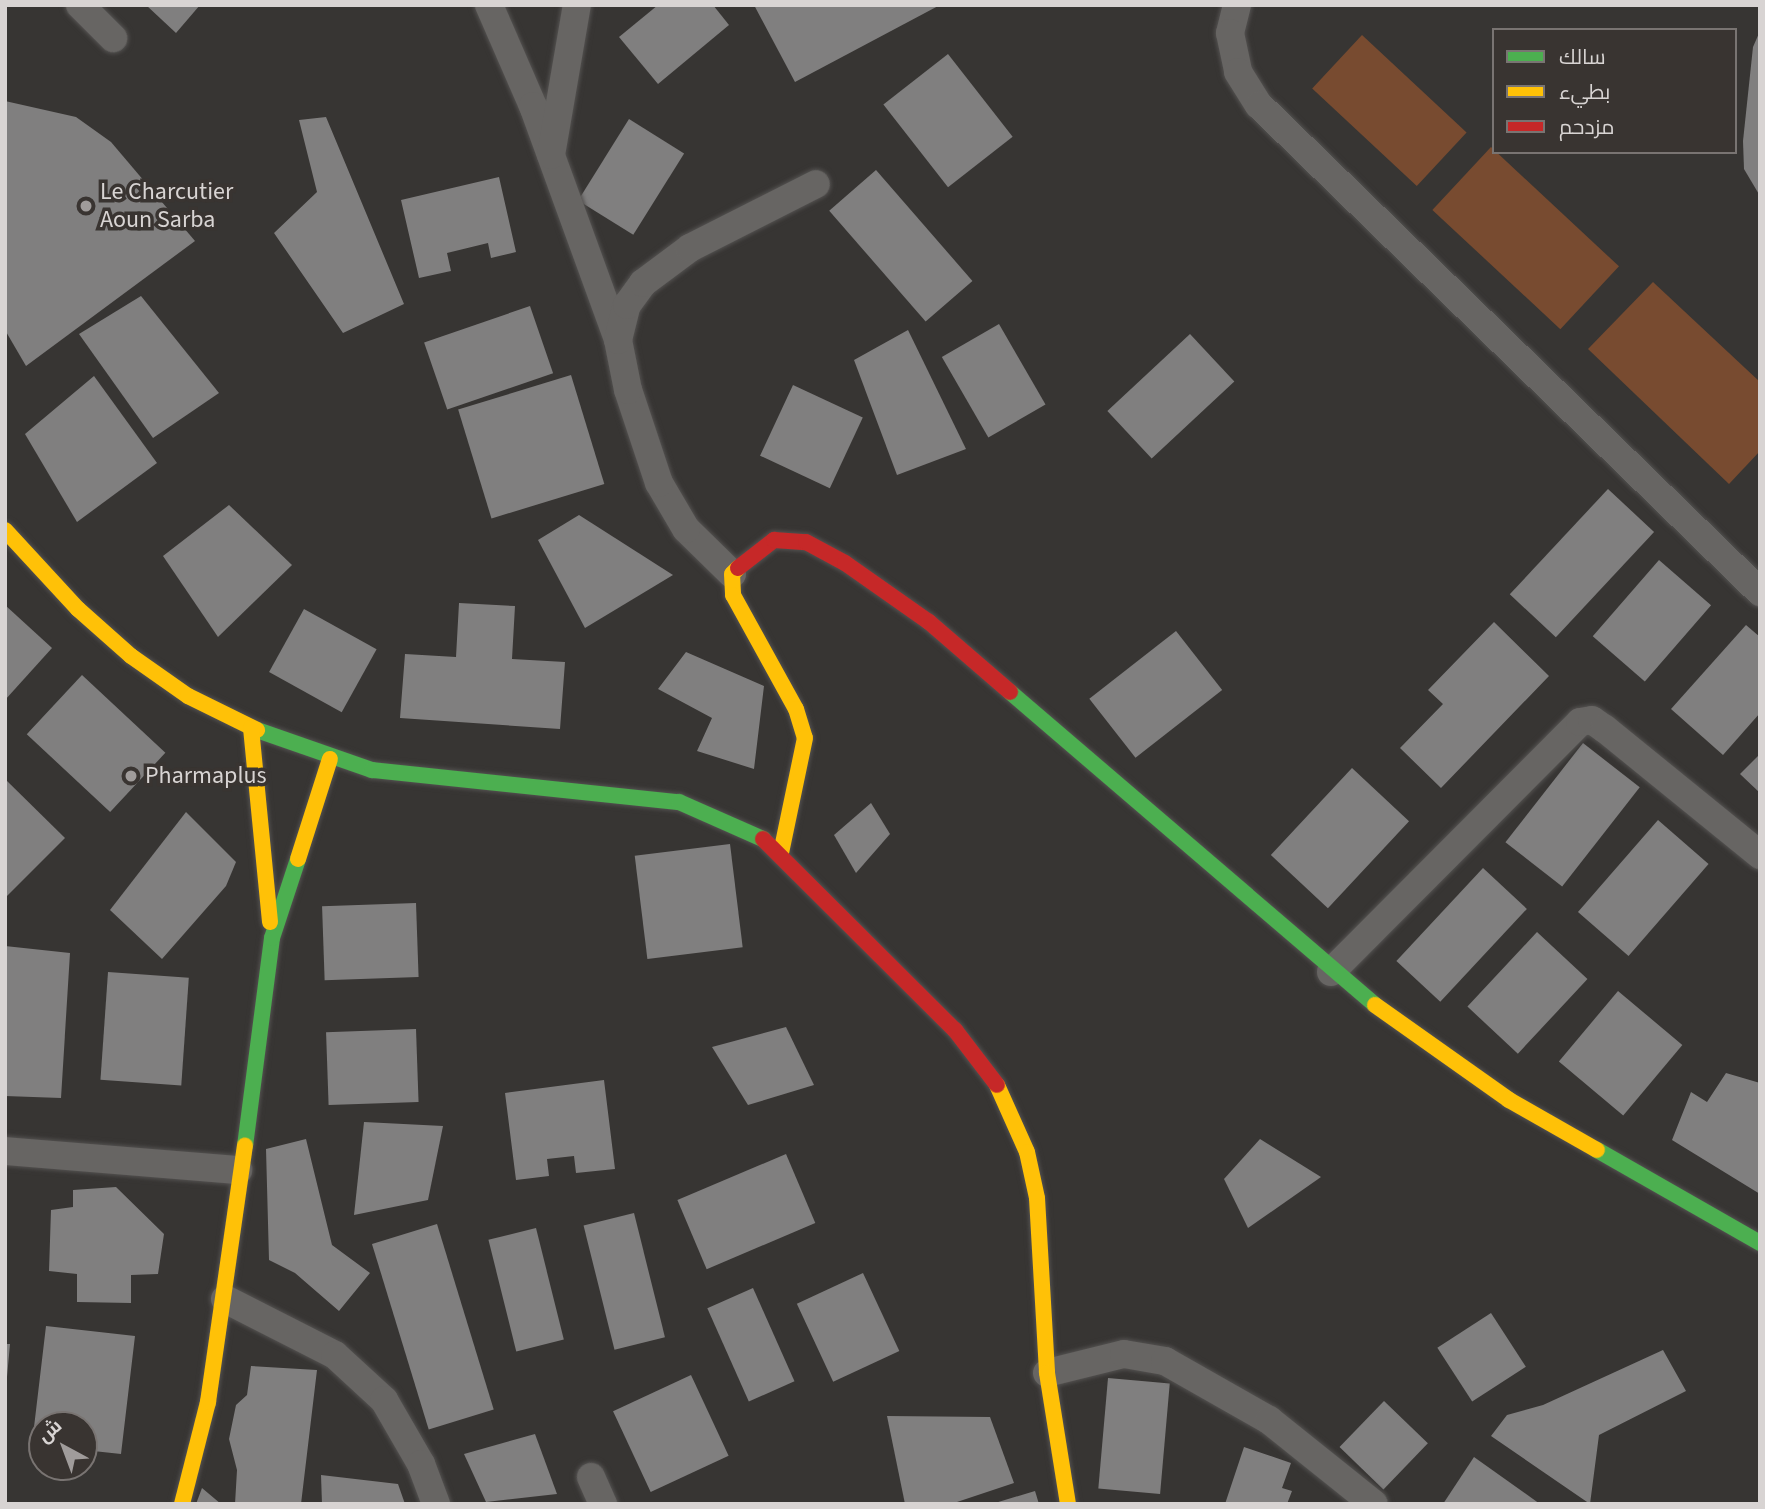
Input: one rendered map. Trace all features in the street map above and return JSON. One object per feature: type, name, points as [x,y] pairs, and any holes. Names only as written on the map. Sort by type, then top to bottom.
[{"type":"street","points":[[80,5],[113,38]]},
{"type":"street","points":[[489,5],[551,155],[618,340],[628,390],[659,483],[686,529],[732,575],[733,595],[791,699],[805,738],[781,853]]},
{"type":"street","points":[[551,155],[577,5]]},
{"type":"street","points":[[1237,5],[1230,33],[1238,72],[1259,106],[1760,592]]},
{"type":"street","points":[[618,340],[627,305],[643,282],[690,248],[816,184]]},
{"type":"street","points":[[5,530],[78,608],[131,656],[188,696],[251,729],[330,759],[422,778],[679,802],[750,830],[781,853],[955,1030],[985,1066],[1010,1107],[1027,1152],[1037,1198],[1047,1373],[1068,1504]]},
{"type":"street","points":[[732,575],[750,555],[774,540],[806,542],[845,563],[929,622],[1331,972],[1509,1100],[1760,1243]]},
{"type":"street","points":[[1331,972],[1580,722],[1599,724],[1760,855]]},
{"type":"street","points":[[251,729],[272,939]]},
{"type":"street","points":[[182,1504],[208,1402],[225,1300],[238,1170],[272,939],[330,759]]},
{"type":"street","points":[[5,1151],[238,1170]]},
{"type":"street","points":[[225,1300],[335,1355],[384,1400],[421,1464],[436,1504]]},
{"type":"street","points":[[1047,1373],[1124,1354],[1165,1361],[1269,1420],[1374,1504]]},
{"type":"street","points":[[591,1477],[603,1504]]},
{"type":"shaded area","points":[[1362,35],[1467,133],[1417,186],[1312,88]]},
{"type":"shaded area","points":[[1491,147],[1492,154],[1499,154],[1619,266],[1560,329],[1432,210]]},
{"type":"shaded area","points":[[1653,282],[1760,382],[1760,451],[1729,484],[1588,349]]},
{"type":"building","points":[[146,5],[200,5],[176,33]]},
{"type":"building","points":[[658,5],[713,5],[729,25],[658,84],[619,37]]},
{"type":"building","points":[[754,5],[940,5],[795,82]]},
{"type":"building","points":[[1760,31],[1760,196],[1744,169],[1743,141],[1753,47]]},
{"type":"building","points":[[948,54],[1013,137],[948,187],[883,104]]},
{"type":"building","name":"Le Charcutier Aoun Sarba","points":[[5,101],[76,117],[111,142],[195,241],[26,366],[5,330]]},
{"type":"building","points":[[326,117],[404,304],[343,333],[274,233],[317,192],[299,120]]},
{"type":"building","points":[[629,119],[684,153],[633,235],[578,200]]},
{"type":"building","points":[[876,170],[972,281],[926,322],[829,211]]},
{"type":"building","points":[[499,177],[516,252],[491,258],[488,243],[447,253],[451,271],[419,278],[401,200]]},
{"type":"building","points":[[141,296],[219,393],[153,438],[79,334]]},
{"type":"building","points":[[530,306],[553,373],[447,410],[424,342]]},
{"type":"building","points":[[999,324],[1046,405],[988,438],[942,357]]},
{"type":"building","points":[[908,330],[966,449],[897,475],[854,360]]},
{"type":"building","points":[[1190,334],[1234,382],[1152,459],[1107,411]]},
{"type":"building","points":[[571,375],[604,484],[491,519],[458,409]]},
{"type":"building","points":[[94,376],[157,463],[77,522],[25,434]]},
{"type":"building","points":[[793,385],[863,418],[830,488],[760,456]]},
{"type":"building","points":[[1608,489],[1654,532],[1556,637],[1510,594]]},
{"type":"building","points":[[229,505],[292,565],[218,637],[163,556]]},
{"type":"building","points":[[579,515],[673,575],[585,628],[538,540]]},
{"type":"building","points":[[1659,560],[1711,605],[1645,681],[1593,636]]},
{"type":"building","points":[[459,603],[515,606],[512,659],[565,662],[560,729],[400,718],[405,654],[456,657]]},
{"type":"building","points":[[5,605],[52,648],[5,700]]},
{"type":"building","points":[[304,609],[377,649],[342,712],[269,672]]},
{"type":"building","points":[[1494,622],[1549,676],[1441,788],[1400,748],[1443,704],[1428,690]]},
{"type":"building","points":[[1746,625],[1760,637],[1760,713],[1723,755],[1671,709]]},
{"type":"building","points":[[1176,631],[1222,690],[1135,758],[1089,699]]},
{"type":"building","points":[[686,652],[764,686],[754,769],[697,751],[712,718],[658,689]]},
{"type":"building","points":[[82,675],[165,753],[110,812],[27,734]]},
{"type":"building","points":[[1583,743],[1640,787],[1562,887],[1505,842]]},
{"type":"building","points":[[1760,754],[1760,793],[1740,774]]},
{"type":"building","points":[[1352,768],[1409,821],[1328,908],[1271,855]]},
{"type":"building","points":[[5,779],[65,838],[5,898]]},
{"type":"building","points":[[871,803],[890,834],[856,873],[834,835]]},
{"type":"building","points":[[186,812],[236,862],[226,886],[162,959],[110,910]]},
{"type":"building","points":[[1658,820],[1709,864],[1629,956],[1578,912]]},
{"type":"building","points":[[730,844],[743,947],[647,959],[635,856]]},
{"type":"building","points":[[1483,868],[1527,909],[1440,1002],[1396,961]]},
{"type":"building","points":[[416,903],[419,977],[325,980],[322,906]]},
{"type":"building","points":[[1537,932],[1587,979],[1518,1054],[1467,1007]]},
{"type":"building","points":[[5,946],[70,953],[61,1098],[5,1096]]},
{"type":"building","points":[[108,972],[189,978],[181,1085],[100,1080]]},
{"type":"building","points":[[1618,991],[1682,1045],[1623,1115],[1559,1061]]},
{"type":"building","points":[[786,1027],[814,1085],[748,1105],[712,1047]]},
{"type":"building","points":[[416,1029],[419,1102],[329,1105],[326,1032]]},
{"type":"building","points":[[1726,1073],[1760,1083],[1760,1194],[1672,1140],[1691,1092],[1707,1102]]},
{"type":"building","points":[[604,1080],[615,1169],[576,1173],[574,1156],[547,1159],[549,1176],[516,1180],[505,1093]]},
{"type":"building","points":[[364,1122],[443,1126],[428,1200],[354,1215]]},
{"type":"building","points":[[306,1139],[332,1245],[370,1273],[339,1311],[295,1273],[269,1260],[266,1149]]},
{"type":"building","points":[[1260,1139],[1321,1177],[1248,1228],[1224,1179]]},
{"type":"building","points":[[786,1154],[815,1223],[707,1269],[677,1200]]},
{"type":"building","points":[[116,1187],[164,1234],[158,1274],[131,1275],[131,1303],[77,1302],[77,1274],[49,1271],[51,1210],[73,1207],[73,1190]]},
{"type":"building","points":[[634,1213],[665,1337],[615,1350],[584,1226]]},
{"type":"building","points":[[437,1224],[494,1410],[429,1429],[372,1244]]},
{"type":"building","points":[[536,1228],[564,1340],[516,1351],[488,1240]]},
{"type":"building","points":[[863,1273],[899,1351],[833,1382],[797,1304]]},
{"type":"building","points":[[753,1288],[794,1381],[749,1402],[707,1308]]},
{"type":"building","points":[[1491,1313],[1526,1367],[1472,1402],[1437,1348]]},
{"type":"building","points":[[46,1326],[135,1336],[121,1454],[98,1452],[98,1411],[36,1411]]},
{"type":"building","points":[[5,1344],[10,1344],[7,1377],[5,1377]]},
{"type":"building","points":[[1663,1350],[1686,1391],[1599,1435],[1590,1504],[1491,1436],[1507,1415],[1543,1405]]},
{"type":"building","points":[[251,1366],[317,1370],[301,1504],[235,1504],[237,1470],[229,1439],[236,1405],[247,1395]]},
{"type":"building","points":[[691,1375],[729,1456],[651,1492],[613,1411]]},
{"type":"building","points":[[1108,1378],[1170,1383],[1160,1494],[1098,1489]]},
{"type":"building","points":[[1384,1401],[1428,1443],[1383,1489],[1340,1447]]},
{"type":"building","points":[[887,1416],[990,1417],[1014,1483],[951,1504],[905,1504]]},
{"type":"building","points":[[535,1434],[557,1494],[486,1502],[464,1454]]},
{"type":"building","points":[[1244,1447],[1291,1463],[1282,1488],[1292,1491],[1287,1504],[1225,1504]]},
{"type":"building","points":[[1474,1457],[1540,1504],[1443,1504]]},
{"type":"building","points":[[321,1475],[398,1484],[405,1504],[322,1504]]},
{"type":"building","points":[[202,1488],[221,1504],[196,1504]]},
{"type":"building","points":[[1035,1491],[1039,1504],[995,1504],[995,1503]]},
{"type":"traffic: fast","points":[[1010,692],[1375,1005]]},
{"type":"traffic: fast","points":[[257,730],[372,770],[679,802],[763,839]]},
{"type":"traffic: fast","points":[[245,1146],[272,938],[298,859]]},
{"type":"traffic: fast","points":[[1597,1150],[1760,1243]]},
{"type":"traffic: slow","points":[[5,530],[78,609],[131,656],[188,696],[257,730]]},
{"type":"traffic: slow","points":[[738,568],[732,574],[733,595],[796,709],[805,738],[781,853]]},
{"type":"traffic: slow","points":[[251,728],[270,922]]},
{"type":"traffic: slow","points":[[298,859],[330,759]]},
{"type":"traffic: slow","points":[[1375,1005],[1509,1100],[1597,1150]]},
{"type":"traffic: slow","points":[[997,1085],[1027,1152],[1037,1198],[1047,1373],[1068,1504]]},
{"type":"traffic: slow","points":[[182,1504],[208,1402],[245,1146]]},
{"type":"traffic: jam","points":[[738,568],[774,540],[806,542],[845,563],[929,622],[1010,692]]},
{"type":"traffic: jam","points":[[763,839],[955,1030],[997,1085]]},
{"type":"place","name":"Le Charcutier Aoun Sarba","points":[[86,206]]},
{"type":"place","name":"Pharmaplus","points":[[131,776]]}]
